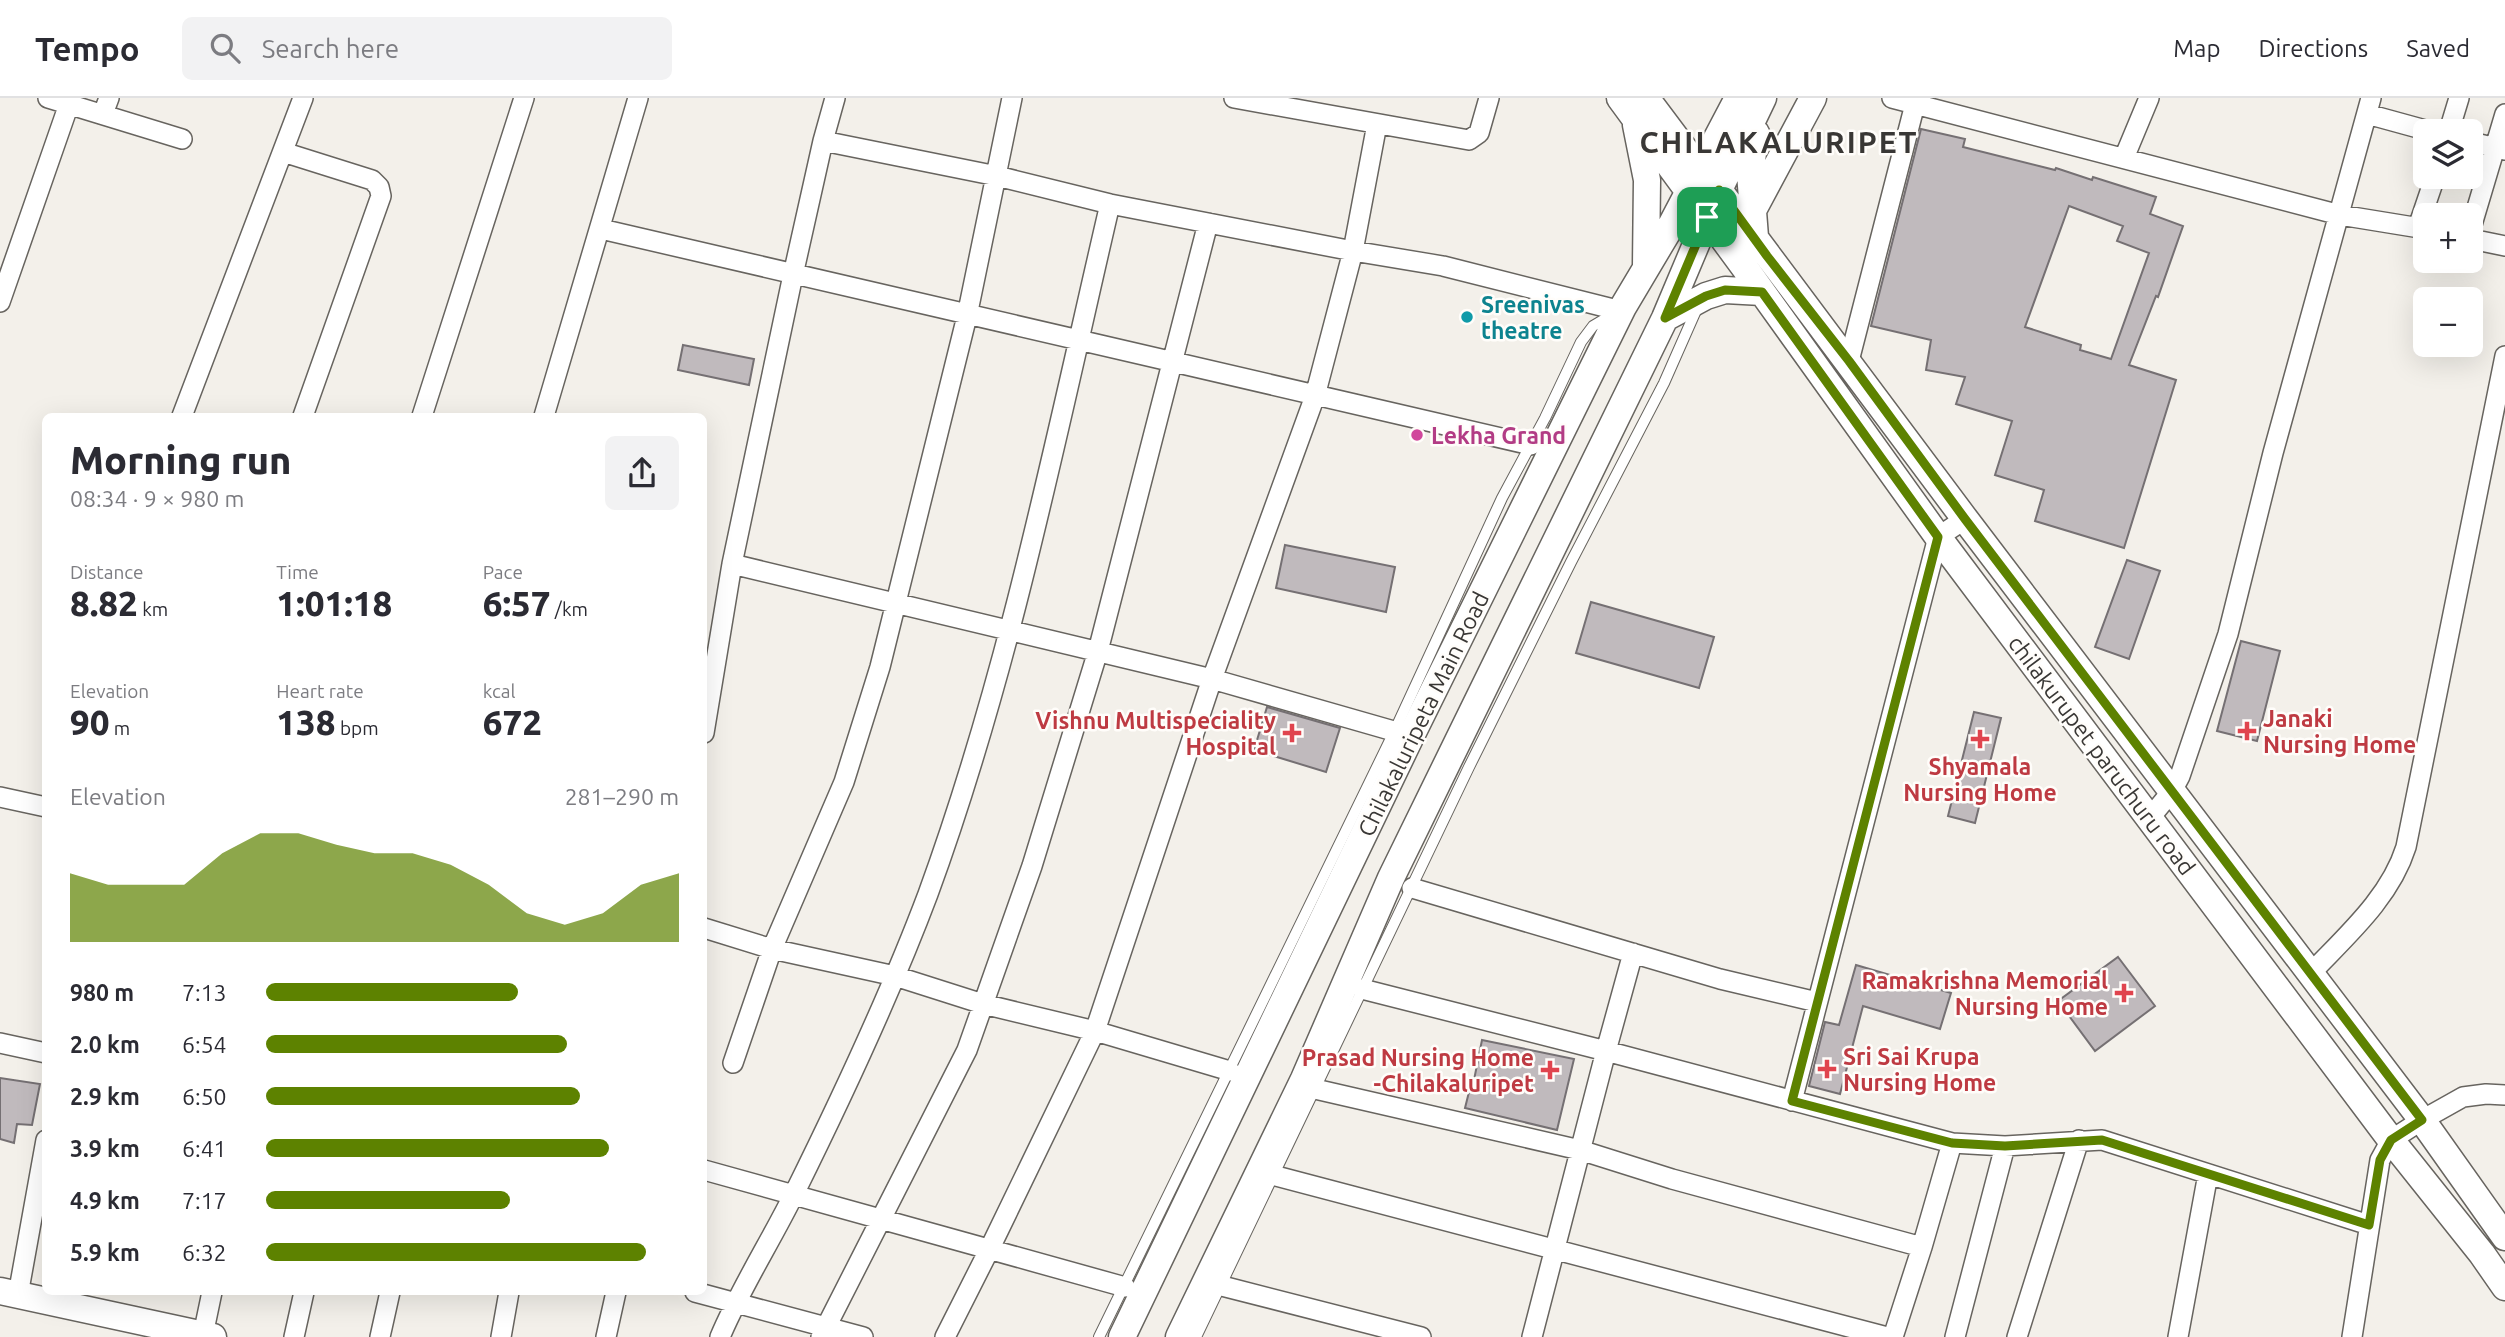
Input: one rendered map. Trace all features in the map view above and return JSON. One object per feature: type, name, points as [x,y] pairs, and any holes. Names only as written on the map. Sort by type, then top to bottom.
[{"type":"main road","points":[[1753,226],[1813,98]]},
{"type":"main road","points":[[1753,226],[1750,173],[1754,99]]},
{"type":"main road","name":"Chilakaluripeta Main Road","points":[[1122,1337],[1403,733],[1622,309],[1694,181],[1754,99]]},
{"type":"main road","name":"Chilakaluripeta Main Road","points":[[1179,1337],[1304,1079],[1391,877],[1665,318],[1754,99]]},
{"type":"main road","points":[[1633,104],[1694,181]]},
{"type":"main road","points":[[1633,104],[1647,180],[1646,266]]},
{"type":"main road","name":"chilakurupet paruchuru road","points":[[1694,181],[1719,190],[1753,226],[1965,519],[2422,1120],[2505,1237]]},
{"type":"main road","name":"chilakurupet paruchuru road","points":[[1694,181],[1707,217],[1938,537],[2391,1140],[2505,1287]]},
{"type":"main road","points":[[1665,318],[1702,298],[1725,290],[1762,292]]},
{"type":"main road","points":[[9,1293],[208,1336]]},
{"type":"street","points":[[48,98],[69,104],[106,106],[182,139]]},
{"type":"street","points":[[183,413],[303,98]]},
{"type":"street","points":[[423,413],[524,98]]},
{"type":"street","points":[[545,413],[638,98]]},
{"type":"street","points":[[707,695],[793,275],[822,141],[835,98]]},
{"type":"street","points":[[733,1063],[772,949],[844,782],[880,667],[967,316],[1012,98]]},
{"type":"street","points":[[1234,98],[1469,140],[1479,133],[1489,98]]},
{"type":"street","points":[[1892,98],[2340,215],[2413,227]]},
{"type":"street","points":[[2124,158],[2150,98]]},
{"type":"street","points":[[2453,119],[2459,98]]},
{"type":"street","points":[[2150,819],[2172,792],[2187,758],[2228,634],[2273,453],[2340,215],[2364,103],[2413,124]]},
{"type":"street","points":[[0,302],[69,104]]},
{"type":"street","points":[[1849,361],[1915,104]]},
{"type":"street","points":[[2480,203],[2500,149],[2505,114]]},
{"type":"street","points":[[945,1337],[1095,1031],[1212,679],[1315,396],[1353,251],[1377,124]]},
{"type":"street","points":[[822,141],[997,176],[1110,204],[1443,266],[1622,309]]},
{"type":"street","points":[[282,152],[372,180],[379,187],[381,196],[304,413]]},
{"type":"street","points":[[720,1337],[735,1302],[794,1193],[895,976],[928,894],[961,799],[1010,630],[1110,204]]},
{"type":"street","points":[[823,1332],[967,1050],[1032,866],[1098,651],[1208,223]]},
{"type":"street","points":[[601,229],[1531,445]]},
{"type":"street","points":[[2483,241],[2505,246]]},
{"type":"street","points":[[2310,974],[2373,906],[2400,867],[2505,356]]},
{"type":"street","points":[[1792,1101],[1938,537],[1965,519]]},
{"type":"street","points":[[732,564],[1212,679],[1403,733]]},
{"type":"street","points":[[0,797],[42,806]]},
{"type":"street","points":[[1412,888],[1720,979],[1817,1002]]},
{"type":"street","points":[[707,929],[772,949],[895,976],[983,1004],[1095,1031],[1230,1071]]},
{"type":"street","points":[[1532,1337],[1605,1051],[1633,953]]},
{"type":"street","points":[[1362,989],[1952,1143],[2005,1146],[2102,1140],[2369,1225]]},
{"type":"street","points":[[0,1043],[42,1052]]},
{"type":"street","points":[[1315,1089],[1580,1150],[1672,1179],[1922,1247]]},
{"type":"street","points":[[2352,1337],[2380,1160],[2391,1140],[2463,1097],[2486,1094],[2505,1096]]},
{"type":"street","points":[[2017,1337],[2079,1140]]},
{"type":"street","points":[[1893,1337],[1952,1143]]},
{"type":"street","points":[[1955,1337],[2005,1146]]},
{"type":"street","points":[[9,1293],[42,1157]]},
{"type":"street","points":[[707,1171],[1125,1287]]},
{"type":"street","points":[[2178,1337],[2208,1174]]},
{"type":"street","points":[[1272,1175],[1887,1337]]},
{"type":"street","points":[[1222,1286],[1421,1337]]},
{"type":"street","points":[[208,1336],[212,1295]]},
{"type":"street","points":[[294,1337],[303,1295]]},
{"type":"street","points":[[380,1337],[389,1295]]},
{"type":"street","points":[[501,1337],[508,1295]]},
{"type":"street","points":[[606,1337],[615,1295]]},
{"type":"street","points":[[707,1295],[823,1332],[863,1337]]},
{"type":"lane","points":[[1196,1337],[1362,989],[1570,562],[1664,383],[1702,298]]},
{"type":"lane","points":[[1099,1337],[1230,1071],[1403,733],[1485,533],[1581,342],[1593,326],[1622,309]]},
{"type":"building","points":[[1921,129],[1965,139],[1963,147],[2055,170],[2056,168],[2092,180],[2093,177],[2156,197],[2150,214],[2183,226],[2158,297],[2156,296],[2129,365],[2176,380],[2124,548],[2035,521],[2044,490],[1995,475],[2012,421],[1956,404],[1965,377],[1926,370],[1931,340],[1871,326]],"holes":[[[2069,206],[2123,226],[2117,241],[2149,253],[2111,359],[2080,350],[2081,345],[2025,327]]]},
{"type":"building","points":[[683,345],[754,359],[749,385],[678,370]]},
{"type":"building","points":[[1285,545],[1395,567],[1386,612],[1276,588]]},
{"type":"building","points":[[2127,560],[2160,571],[2129,659],[2095,647]]},
{"type":"building","points":[[1591,602],[1714,637],[1699,688],[1576,653]]},
{"type":"building","points":[[2241,641],[2280,651],[2257,741],[2217,731]]},
{"type":"building","points":[[1267,707],[1340,728],[1326,772],[1254,750]]},
{"type":"building","points":[[1974,712],[2001,718],[1975,823],[1948,816]]},
{"type":"building","points":[[2118,957],[2155,1006],[2095,1051],[2058,1001]]},
{"type":"building","points":[[1856,965],[1951,993],[1940,1029],[1863,1006],[1840,1094],[1809,1086],[1825,1022],[1839,1025]]},
{"type":"building","points":[[1482,1040],[1574,1059],[1557,1130],[1465,1108],[1471,1084],[1473,1085]]},
{"type":"building","points":[[0,1078],[40,1084],[32,1125],[17,1124],[14,1143],[0,1139]]},
{"type":"place","name":"Sreenivas theatre","points":[[1467,317]]},
{"type":"place","name":"Lekha Grand","points":[[1417,435]]},
{"type":"place","name":"Janaki Nursing Home","points":[[2247,731]]},
{"type":"place","name":"Vishnu Multispeciality Hospital","points":[[1292,733]]},
{"type":"place","name":"Shyamala Nursing Home","points":[[1980,739]]},
{"type":"place","name":"Ramakrishna Memorial Nursing Home","points":[[2124,993]]},
{"type":"place","name":"Sri Sai Krupa Nursing Home","points":[[1827,1069]]},
{"type":"place","name":"Prasad Nursing Home -Chilakaluripet","points":[[1550,1070]]},
{"type":"district","name":"CHILAKALURIPET","points":[[1779,142]]},
{"type":"route","points":[[1719,190],[1965,519],[2422,1120],[2391,1140],[2380,1160],[2369,1225],[2102,1140],[2005,1146],[1952,1143],[1792,1101],[1938,537],[1762,292],[1725,290],[1706,296],[1665,318],[1707,217],[1719,190]]}]
